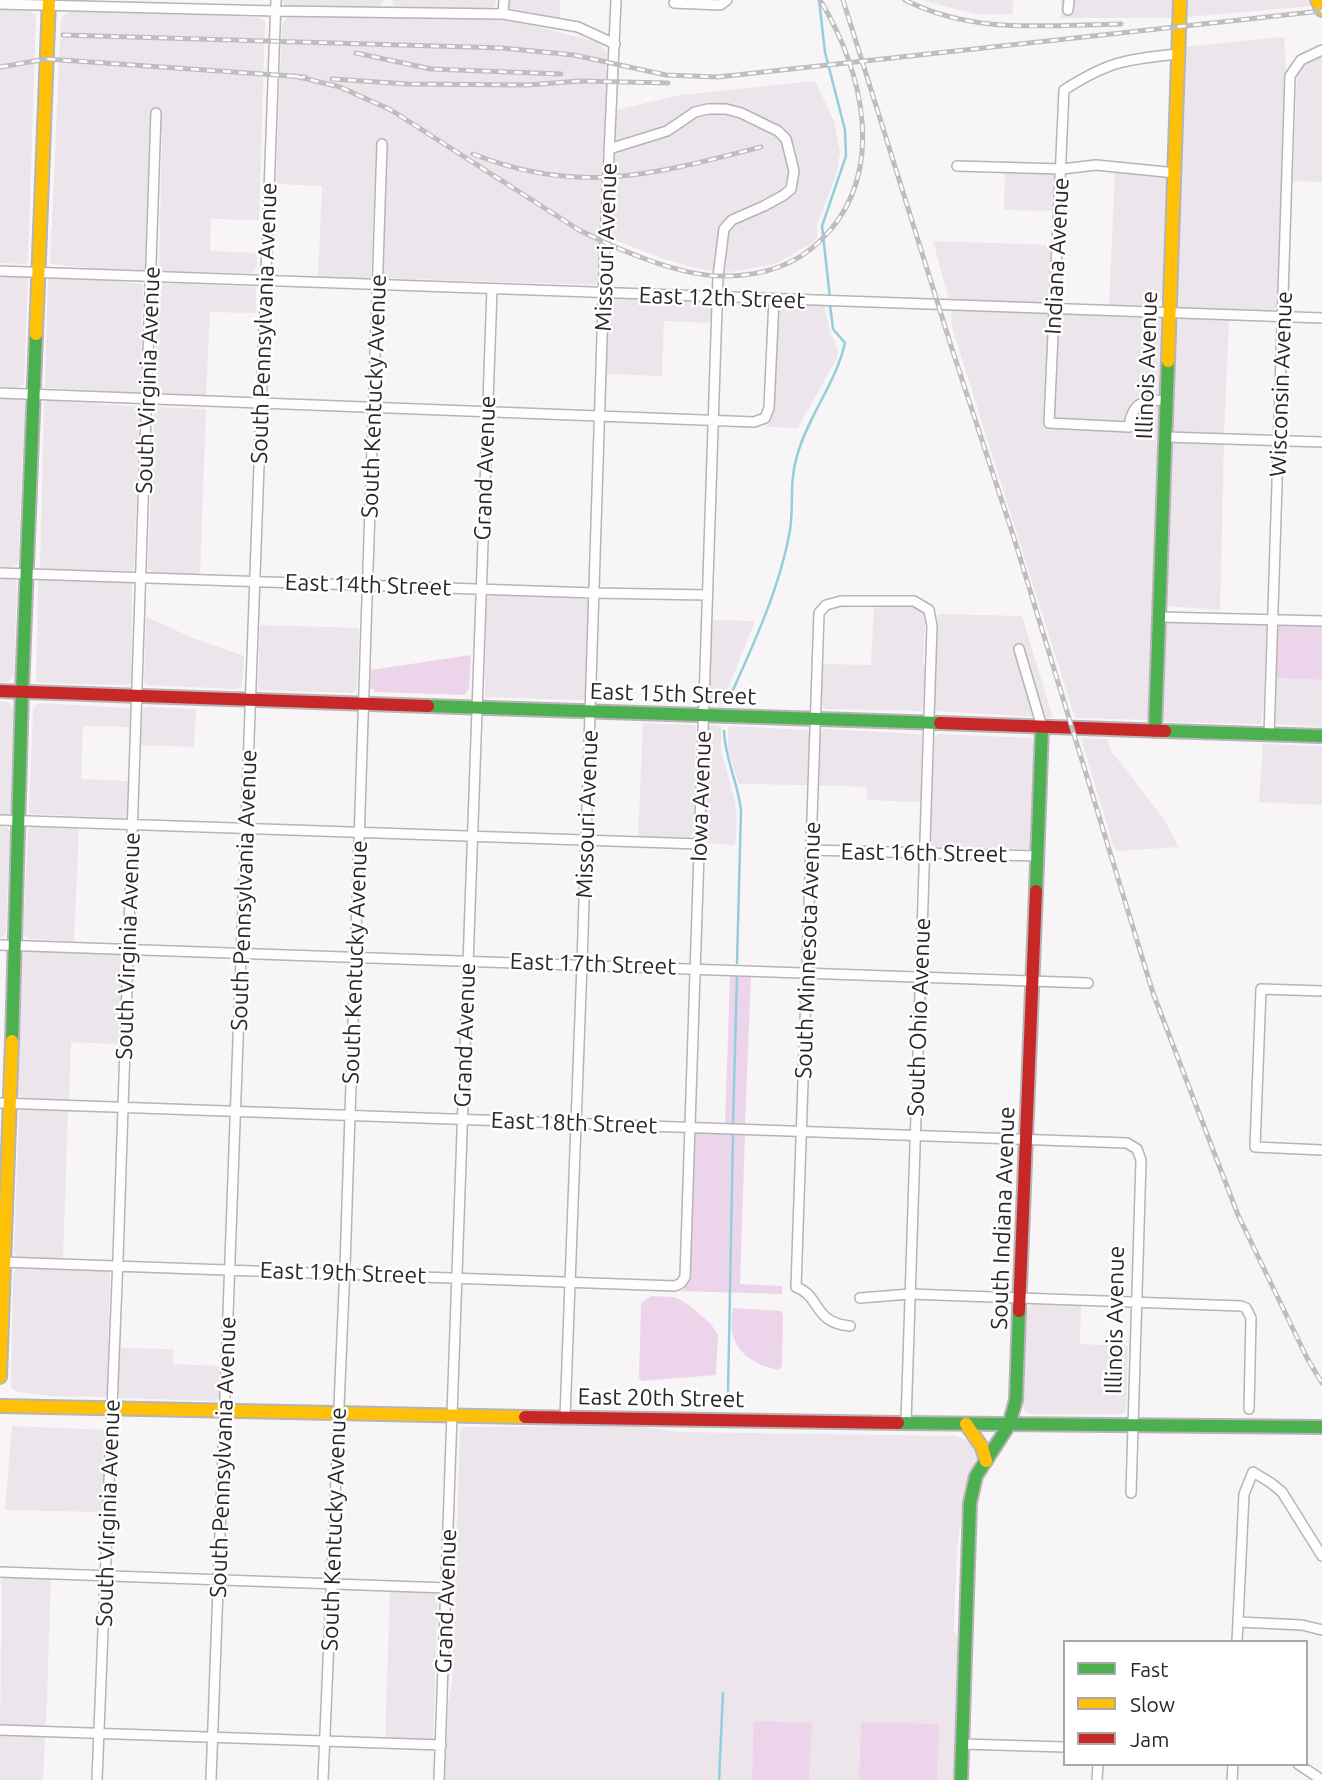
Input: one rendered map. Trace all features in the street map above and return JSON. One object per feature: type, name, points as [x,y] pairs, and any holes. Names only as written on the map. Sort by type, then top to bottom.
[{"type":"main road","name":"Illinois Avenue","points":[[1155,731],[1180,0]]},
{"type":"main road","points":[[1317,0],[1322,10]]},
{"type":"main road","points":[[0,1377],[5,1103],[20,821],[22,691],[48,3]]},
{"type":"main road","name":"East 15th Street","points":[[0,691],[1322,736]]},
{"type":"main road","name":"South Indiana Avenue","points":[[961,1780],[970,1503],[976,1476],[1009,1424],[1016,1400],[1042,727]]},
{"type":"main road","name":"East 20th Street","points":[[0,1406],[565,1418],[1133,1427],[1322,1427]]},
{"type":"main road","points":[[966,1423],[982,1447],[986,1461]]},
{"type":"street","name":"South Pennsylvania Avenue","points":[[211,1780],[275,0]]},
{"type":"street","points":[[387,0],[387,12]]},
{"type":"street","points":[[503,14],[504,0]]},
{"type":"street","name":"Missouri Avenue","points":[[565,1418],[616,0]]},
{"type":"street","points":[[674,3],[725,2]]},
{"type":"street","points":[[0,4],[161,4],[275,11],[503,14],[578,27],[615,44]]},
{"type":"street","name":"Wisconsin Avenue","points":[[1269,735],[1290,76],[1301,60],[1322,50]]},
{"type":"street","name":"Indiana Avenue","points":[[1167,400],[1140,403],[1131,412],[1129,427],[1049,422],[1064,90],[1103,67],[1131,58],[1179,54]]},
{"type":"street","name":"Iowa Avenue","points":[[609,149],[667,131],[695,112],[726,109],[741,113],[778,131],[786,139],[794,172],[791,189],[784,195],[732,220],[724,229],[717,297],[685,1277],[681,1283]]},
{"type":"street","name":"South Virginia Avenue","points":[[97,1780],[148,399],[156,113]]},
{"type":"street","name":"South Kentucky Avenue","points":[[323,1780],[350,1115],[382,144]]},
{"type":"street","points":[[957,166],[1062,169],[1096,165],[1176,173]]},
{"type":"street","name":"East 12th Street","points":[[0,271],[1322,318]]},
{"type":"street","name":"Grand Avenue","points":[[439,1780],[492,289]]},
{"type":"street","points":[[0,393],[754,422],[765,418],[769,408],[774,299]]},
{"type":"street","points":[[1166,437],[1322,442]]},
{"type":"street","name":"East 14th Street","points":[[0,573],[707,595]]},
{"type":"street","name":"South Minnesota Avenue","points":[[850,1326],[828,1320],[806,1293],[796,1287],[819,613],[826,604],[841,601],[914,601],[930,612]]},
{"type":"street","name":"South Ohio Avenue","points":[[906,1422],[932,626],[930,612]]},
{"type":"street","points":[[1159,617],[1322,621]]},
{"type":"street","name":"South Indiana Avenue","points":[[1019,649],[1042,727]]},
{"type":"street","points":[[0,820],[699,844]]},
{"type":"street","name":"East 16th Street","points":[[811,850],[1037,856]]},
{"type":"street","name":"East 17th Street","points":[[0,945],[1088,982]]},
{"type":"street","points":[[1322,990],[1261,989],[1255,1147],[1322,1150]]},
{"type":"street","name":"East 18th Street","points":[[5,1103],[1127,1143],[1138,1149]]},
{"type":"street","name":"Illinois Avenue","points":[[1131,1493],[1141,1160],[1138,1149]]},
{"type":"street","name":"East 19th Street","points":[[2,1262],[675,1286],[681,1283]]},
{"type":"street","points":[[860,1298],[910,1294],[1235,1305],[1246,1308],[1251,1318],[1249,1409]]},
{"type":"street","points":[[1237,1640],[1244,1494],[1253,1472],[1282,1492],[1322,1556]]},
{"type":"street","points":[[0,1572],[447,1588]]},
{"type":"street","points":[[1238,1622],[1302,1625],[1322,1630]]},
{"type":"street","points":[[0,1730],[441,1745]]},
{"type":"street","points":[[962,1744],[1063,1747]]},
{"type":"street","points":[[1301,1766],[1322,1780]]},
{"type":"shaded area","points":[[281,0],[383,0],[381,6],[374,8],[286,7]]},
{"type":"shaded area","points":[[392,0],[496,0],[495,6],[490,9],[397,7]]},
{"type":"shaded area","points":[[506,0],[560,0],[560,19],[509,8]]},
{"type":"shaded area","points":[[921,0],[1013,0],[1013,14],[976,14]]},
{"type":"shaded area","points":[[1061,0],[1174,0],[1174,18],[1061,18]]},
{"type":"shaded area","points":[[1188,0],[1308,0],[1311,6],[1187,17]]},
{"type":"shaded area","points":[[0,9],[31,11],[36,15],[28,261],[25,264],[0,263]]},
{"type":"shaded area","points":[[74,11],[258,17],[265,21],[259,220],[211,219],[210,251],[257,253],[257,267],[253,273],[159,271],[162,131],[150,131],[145,270],[50,264],[61,19],[66,13]]},
{"type":"shaded area","points":[[288,17],[489,18],[531,25],[598,42],[607,53],[600,283],[385,278],[386,155],[376,153],[371,277],[318,277],[322,186],[276,184],[282,24]]},
{"type":"shaded area","points":[[1284,37],[1286,72],[1278,306],[1271,311],[1180,307],[1177,300],[1184,47]]},
{"type":"shaded area","points":[[1322,56],[1322,182],[1293,181],[1297,74],[1305,64]]},
{"type":"shaded area","points":[[815,81],[834,121],[840,153],[836,175],[817,225],[817,238],[812,243],[775,264],[724,273],[661,258],[610,238],[615,110],[681,95]]},
{"type":"shaded area","points":[[1115,170],[1167,177],[1163,296],[1158,305],[1109,305]]},
{"type":"shaded area","points":[[1005,172],[1053,174],[1056,179],[1055,211],[1004,210]]},
{"type":"shaded area","points":[[933,241],[1054,245],[1051,300],[1047,303],[949,300]]},
{"type":"shaded area","points":[[0,275],[25,276],[28,279],[24,384],[20,387],[0,387]]},
{"type":"shaded area","points":[[52,275],[143,284],[140,394],[45,388],[48,277]]},
{"type":"shaded area","points":[[160,283],[256,287],[256,313],[210,312],[206,396],[154,393],[157,286]]},
{"type":"shaded area","points":[[611,300],[707,301],[712,306],[711,323],[664,321],[662,376],[606,374],[608,305]]},
{"type":"shaded area","points":[[771,304],[824,306],[838,350],[837,358],[798,428],[767,427]]},
{"type":"shaded area","points":[[951,310],[1158,316],[1162,319],[1147,720],[1075,718],[952,327]]},
{"type":"shaded area","points":[[1181,318],[1229,320],[1224,434],[1172,430],[1176,323]]},
{"type":"shaded area","points":[[0,398],[22,398],[25,402],[18,564],[14,567],[0,567]]},
{"type":"shaded area","points":[[49,400],[140,407],[132,571],[44,569],[40,566],[44,403]]},
{"type":"shaded area","points":[[157,407],[206,409],[200,574],[151,572],[148,569],[154,410]]},
{"type":"shaded area","points":[[1176,441],[1224,443],[1220,610],[1167,606],[1172,445]]},
{"type":"shaded area","points":[[0,578],[14,579],[17,583],[14,676],[8,682],[0,682]]},
{"type":"shaded area","points":[[42,579],[132,583],[131,682],[128,685],[36,681],[38,582]]},
{"type":"shaded area","points":[[491,595],[586,599],[589,603],[583,700],[485,697],[486,599]]},
{"type":"shaded area","points":[[874,603],[911,604],[923,609],[927,616],[922,711],[825,709],[821,705],[822,664],[871,665]]},
{"type":"shaded area","points":[[938,614],[1022,616],[1053,718],[936,711],[934,706]]},
{"type":"shaded area","points":[[146,617],[193,638],[244,656],[242,687],[236,689],[146,685]]},
{"type":"shaded area","points":[[711,620],[755,621],[721,706],[708,702]]},
{"type":"shaded area","points":[[1166,620],[1266,624],[1261,724],[1163,720]]},
{"type":"shaded area","points":[[1282,623],[1322,624],[1322,680],[1276,678],[1277,627]]},
{"type":"shaded area","points":[[260,625],[359,628],[357,690],[352,693],[260,690]]},
{"type":"shaded area","points":[[471,655],[469,689],[465,695],[374,692],[374,689],[370,689],[371,670]]},
{"type":"shaded area","points":[[1276,678],[1322,680],[1322,727],[1276,724]]},
{"type":"shaded area","points":[[0,701],[9,702],[13,710],[11,809],[5,816],[0,815]]},
{"type":"shaded area","points":[[39,703],[130,708],[130,727],[83,726],[81,779],[128,781],[128,815],[125,818],[29,814],[33,709]]},
{"type":"shaded area","points":[[148,707],[196,709],[194,747],[140,745],[142,712]]},
{"type":"shaded area","points":[[643,723],[694,725],[696,728],[693,832],[690,838],[638,837]]},
{"type":"shaded area","points":[[711,725],[721,726],[721,750],[735,801],[735,845],[704,843],[707,729]]},
{"type":"shaded area","points":[[728,726],[808,730],[808,785],[739,784],[728,751]]},
{"type":"shaded area","points":[[824,729],[922,734],[921,802],[867,800],[867,787],[819,785],[820,734]]},
{"type":"shaded area","points":[[938,734],[1031,738],[1035,749],[1030,849],[930,845],[934,738]]},
{"type":"shaded area","points":[[1081,738],[1107,739],[1111,751],[1164,819],[1179,847],[1119,851],[1114,848]]},
{"type":"shaded area","points":[[1263,744],[1322,746],[1322,805],[1259,802]]},
{"type":"shaded area","points":[[0,826],[7,827],[10,831],[6,932],[4,937],[0,938]]},
{"type":"shaded area","points":[[32,827],[79,829],[74,941],[29,939],[23,935],[28,830]]},
{"type":"shaded area","points":[[27,950],[119,953],[122,956],[119,1044],[71,1042],[69,1100],[23,1098],[18,1094],[23,954]]},
{"type":"shaded area","points":[[730,975],[751,976],[745,1124],[725,1124]]},
{"type":"shaded area","points":[[22,1109],[68,1111],[63,1259],[19,1258],[14,1254],[19,1112]]},
{"type":"shaded area","points":[[698,1131],[745,1134],[740,1284],[782,1286],[782,1294],[679,1291],[684,1289],[687,1282],[693,1134]]},
{"type":"shaded area","points":[[17,1268],[110,1272],[105,1397],[51,1396],[17,1392],[11,1388],[13,1272]]},
{"type":"shaded area","points":[[651,1296],[675,1297],[711,1324],[718,1335],[716,1375],[642,1381],[639,1378],[641,1303]]},
{"type":"shaded area","points":[[1032,1304],[1081,1305],[1080,1344],[1128,1346],[1124,1414],[1025,1412],[1023,1405],[1027,1309]]},
{"type":"shaded area","points":[[733,1308],[781,1311],[782,1366],[778,1370],[756,1362],[740,1350],[732,1331]]},
{"type":"shaded area","points":[[118,1348],[173,1349],[173,1364],[221,1366],[220,1396],[215,1401],[120,1398],[117,1392]]},
{"type":"shaded area","points":[[12,1426],[106,1430],[102,1512],[5,1510]]},
{"type":"shaded area","points":[[636,1426],[680,1432],[955,1436],[970,1441],[977,1457],[965,1493],[957,1548],[954,1631],[959,1640],[954,1780],[445,1780],[448,1702],[452,1684],[460,1431],[464,1427]]},
{"type":"shaded area","points":[[4,1576],[51,1577],[46,1728],[0,1727],[0,1582]]},
{"type":"shaded area","points":[[390,1589],[438,1594],[433,1738],[429,1741],[385,1740]]},
{"type":"shaded area","points":[[754,1721],[812,1723],[809,1780],[752,1780]]},
{"type":"shaded area","points":[[861,1722],[939,1724],[937,1780],[859,1780]]},
{"type":"shaded area","points":[[0,1735],[45,1736],[43,1780],[0,1780]]},
{"type":"waterway","points":[[819,0],[825,52],[845,130],[846,156],[822,226],[830,298]]},
{"type":"waterway","points":[[728,701],[764,617],[779,574],[790,530],[793,475],[797,456],[841,358],[845,343],[833,329],[830,305]]},
{"type":"waterway","points":[[724,731],[741,810],[737,963]]},
{"type":"waterway","points":[[733,1123],[737,976]]},
{"type":"waterway","points":[[728,1393],[733,1135]]},
{"type":"waterway","points":[[719,1780],[723,1693]]},
{"type":"railway","points":[[295,76],[340,87],[391,110],[579,230],[611,245],[647,260],[702,275],[747,275],[787,264],[821,240],[842,214],[855,185],[862,154],[862,123],[857,90],[848,59],[820,0]]},
{"type":"railway","points":[[843,0],[1014,538],[1153,993],[1238,1215],[1307,1358],[1322,1383]]},
{"type":"railway","points":[[905,0],[958,19],[984,23],[1011,26],[1121,24]]},
{"type":"railway","points":[[63,35],[502,48],[574,55],[666,75],[718,77],[1322,11]]},
{"type":"railway","points":[[356,53],[431,69],[561,74]]},
{"type":"railway","points":[[0,67],[47,59],[305,77]]},
{"type":"railway","points":[[332,79],[408,84],[527,85],[580,81],[668,83]]},
{"type":"railway","points":[[473,154],[512,167],[583,177],[652,172],[761,147]]},
{"type":"traffic: fast","points":[[12,1041],[36,334]]},
{"type":"traffic: fast","points":[[1155,731],[1168,361]]},
{"type":"traffic: fast","points":[[428,706],[940,723]]},
{"type":"traffic: fast","points":[[1036,891],[1042,727]]},
{"type":"traffic: fast","points":[[1165,731],[1322,736]]},
{"type":"traffic: fast","points":[[961,1780],[970,1503],[976,1476],[1009,1425],[1016,1400],[1019,1311]]},
{"type":"traffic: fast","points":[[898,1423],[1322,1427]]},
{"type":"traffic: slow","points":[[36,334],[49,0]]},
{"type":"traffic: slow","points":[[1168,361],[1180,0]]},
{"type":"traffic: slow","points":[[1317,0],[1322,10]]},
{"type":"traffic: slow","points":[[0,1377],[12,1041]]},
{"type":"traffic: slow","points":[[0,1406],[525,1417]]},
{"type":"traffic: slow","points":[[966,1424],[982,1447],[986,1461]]},
{"type":"traffic: jam","points":[[0,691],[428,706]]},
{"type":"traffic: jam","points":[[940,723],[1165,731]]},
{"type":"traffic: jam","points":[[1019,1311],[1036,891]]},
{"type":"traffic: jam","points":[[525,1417],[898,1423]]}]
